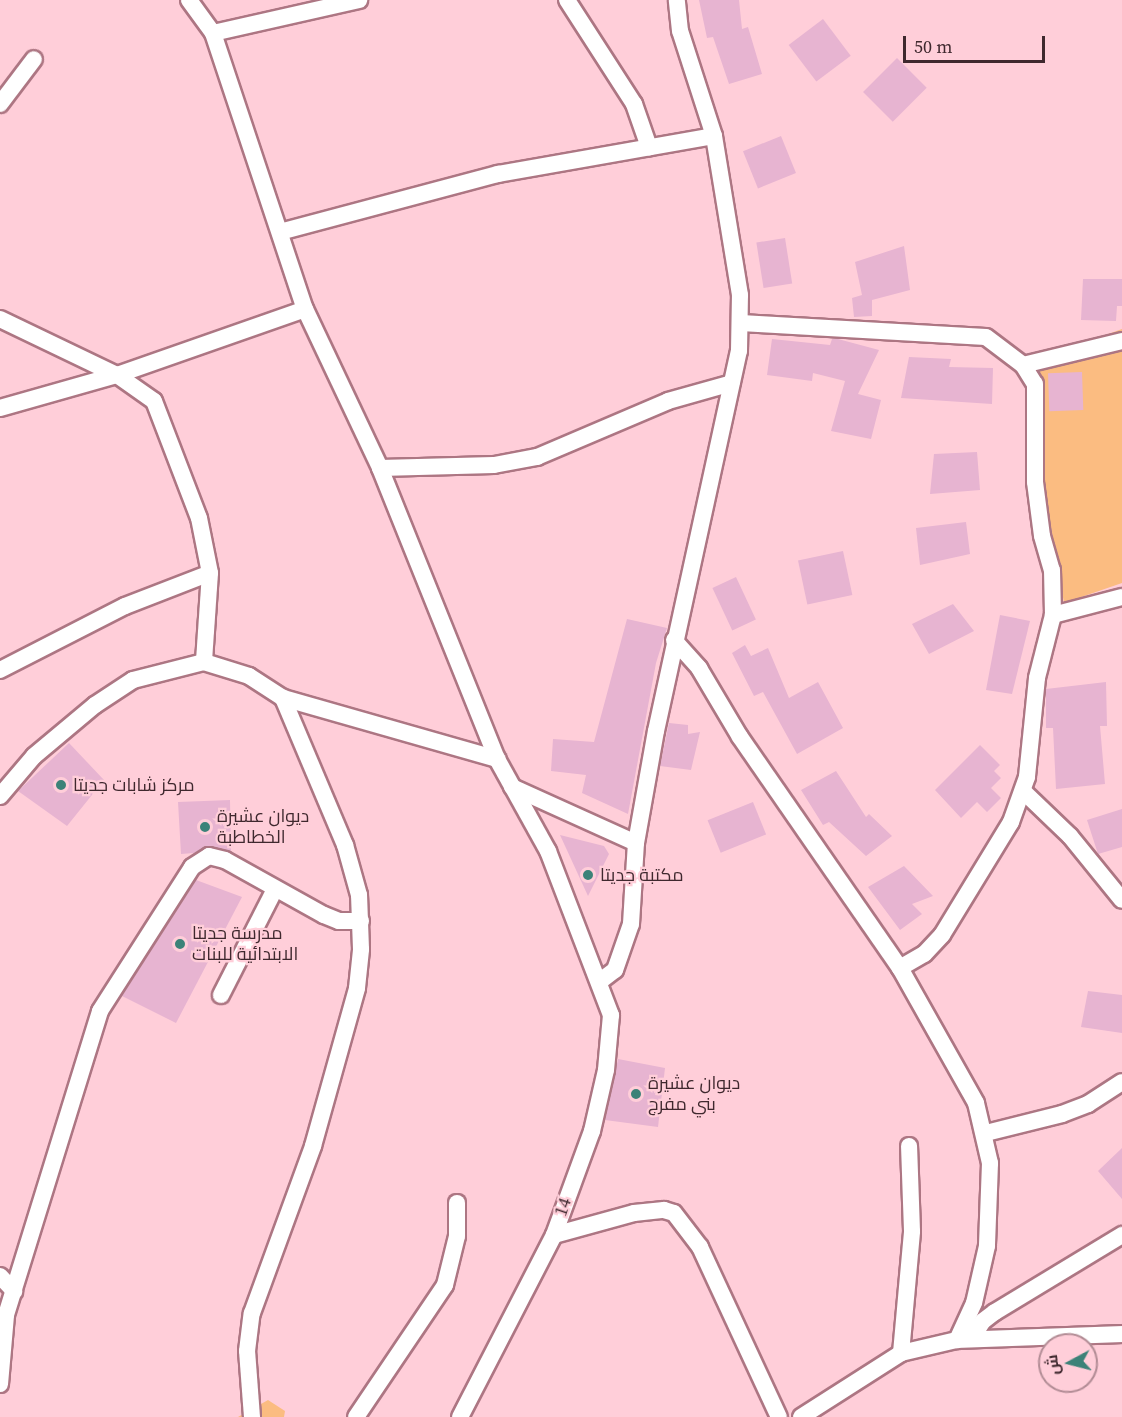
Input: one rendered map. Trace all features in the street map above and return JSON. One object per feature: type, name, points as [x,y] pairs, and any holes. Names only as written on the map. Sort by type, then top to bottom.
[{"type":"street","name":"14","points":[[189,0],[213,33],[305,309],[380,468],[497,759],[548,851],[611,1015],[606,1070],[592,1131],[554,1235],[460,1417]]},
{"type":"street","points":[[213,33],[359,0]]},
{"type":"street","points":[[567,0],[634,104],[649,147]]},
{"type":"street","points":[[599,982],[615,970],[623,954],[631,924],[636,843],[674,640],[732,383],[741,323],[714,136],[680,31],[676,0]]},
{"type":"street","points":[[0,104],[33,59]]},
{"type":"street","points":[[280,232],[498,174],[714,136]]},
{"type":"street","points":[[0,408],[117,375],[305,309]]},
{"type":"street","points":[[0,319],[117,375],[154,401],[199,518],[210,573],[204,662]]},
{"type":"street","points":[[741,323],[986,337],[1023,365],[1035,384],[1035,482],[1042,536],[1052,570],[1053,615],[1037,678],[1023,790],[1011,822],[942,935],[924,954],[900,968]]},
{"type":"street","points":[[1023,365],[1122,341]]},
{"type":"street","points":[[380,468],[494,465],[537,457],[668,401],[732,383]]},
{"type":"street","points":[[0,670],[125,606],[210,573]]},
{"type":"street","points":[[1053,615],[1122,597]]},
{"type":"street","points":[[674,640],[699,668],[740,737],[900,968],[962,1074],[986,1133],[990,1163],[986,1256],[965,1339]]},
{"type":"street","points":[[0,796],[34,756],[95,705],[134,680],[204,662],[249,676],[283,698],[497,759]]},
{"type":"street","points":[[252,1417],[247,1351],[252,1313],[313,1146],[357,988],[361,921],[359,895],[345,845],[283,698]]},
{"type":"street","points":[[512,787],[636,843]]},
{"type":"street","points":[[1023,790],[1070,836],[1122,900]]},
{"type":"street","points":[[0,1384],[6,1316],[100,1011],[192,867],[209,856],[216,857],[324,915],[339,921],[361,921]]},
{"type":"street","points":[[221,995],[275,889]]},
{"type":"street","points":[[986,1133],[1062,1114],[1088,1104],[1122,1082]]},
{"type":"street","points":[[901,1353],[912,1232],[909,1146]]},
{"type":"street","points":[[356,1417],[445,1285],[457,1236],[457,1203]]},
{"type":"street","points":[[554,1235],[634,1212],[664,1210],[674,1213],[700,1247],[779,1417]]},
{"type":"street","points":[[965,1339],[995,1312],[1122,1236]]},
{"type":"street","points":[[0,1275],[14,1291]]},
{"type":"street","points":[[801,1417],[901,1353],[965,1339],[1122,1334]]},
{"type":"shaded area","points":[[1122,329],[1122,583],[1064,603],[1023,365]]},
{"type":"shaded area","points":[[268,1400],[285,1411],[284,1417],[238,1417]]},
{"type":"building","points":[[699,0],[739,0],[742,29],[748,27],[762,74],[729,84],[713,37],[707,38]]},
{"type":"building","points":[[823,19],[851,56],[816,82],[789,45]]},
{"type":"building","points":[[897,58],[927,88],[893,122],[863,92]]},
{"type":"building","points":[[781,136],[796,173],[758,188],[743,151]]},
{"type":"building","points":[[785,238],[792,283],[764,288],[756,243]]},
{"type":"building","points":[[904,246],[910,290],[872,300],[872,316],[854,317],[852,298],[862,295],[855,262]]},
{"type":"building","points":[[1083,279],[1122,279],[1122,306],[1117,306],[1116,321],[1081,320]]},
{"type":"building","points":[[772,339],[830,345],[832,339],[838,339],[879,350],[858,394],[881,400],[871,439],[831,431],[845,381],[813,373],[812,381],[767,375]]},
{"type":"building","points":[[909,357],[951,359],[949,367],[993,368],[992,404],[901,398]]},
{"type":"building","points":[[1082,372],[1083,410],[1049,411],[1048,373]]},
{"type":"building","points":[[977,452],[980,490],[930,494],[934,454]]},
{"type":"building","points":[[966,522],[970,554],[920,565],[916,528]]},
{"type":"building","points":[[843,551],[852,595],[807,605],[798,561]]},
{"type":"building","points":[[736,577],[756,620],[732,631],[712,588]]},
{"type":"building","points":[[953,604],[974,631],[929,654],[912,624]]},
{"type":"building","points":[[1000,615],[1030,621],[1012,694],[986,690]]},
{"type":"building","points":[[627,619],[667,628],[656,663],[628,814],[582,793],[586,775],[551,771],[553,739],[594,742]]},
{"type":"building","points":[[745,645],[751,656],[768,648],[789,698],[818,682],[843,728],[797,754],[763,692],[754,696],[732,653]]},
{"type":"building","points":[[1106,682],[1107,726],[1100,726],[1105,784],[1056,789],[1053,728],[1046,728],[1046,689]]},
{"type":"building","points":[[669,723],[688,725],[688,734],[700,732],[691,770],[660,766]]},
{"type":"building","name":"مركز شابات جديتا","points":[[69,743],[104,780],[67,826],[18,791]]},
{"type":"building","points":[[980,745],[1000,765],[994,771],[1001,778],[991,788],[1001,798],[987,812],[977,802],[961,818],[935,790]]},
{"type":"building","points":[[836,771],[866,817],[869,814],[892,836],[866,856],[829,822],[823,825],[801,790]]},
{"type":"building","name":"ديوان عشيرة الخطاطبة","points":[[230,800],[231,851],[208,846],[194,853],[181,854],[178,802]]},
{"type":"building","points":[[753,802],[766,834],[721,853],[708,820]]},
{"type":"building","points":[[1122,809],[1122,847],[1098,854],[1087,820]]},
{"type":"building","name":"مكتبة جديتا","points":[[560,835],[604,846],[609,854],[588,896]]},
{"type":"building","points":[[904,866],[933,896],[912,904],[922,914],[900,930],[868,887]]},
{"type":"building","name":"مدرسة جديتا الابتدائية للبنات","points":[[196,880],[242,897],[176,1023],[122,996]]},
{"type":"building","points":[[1088,991],[1122,995],[1122,1033],[1081,1027]]},
{"type":"building","name":"ديوان عشيرة بني مفرج","points":[[618,1059],[665,1068],[658,1127],[605,1120]]},
{"type":"building","points":[[1122,1148],[1122,1199],[1098,1171]]},
{"type":"place","name":"مركز شابات جديتا","points":[[61,785]]},
{"type":"place","name":"ديوان عشيرة الخطاطبة","points":[[205,827]]},
{"type":"place","name":"مكتبة جديتا","points":[[588,875]]},
{"type":"place","name":"مدرسة جديتا الابتدائية للبنات","points":[[180,944]]},
{"type":"place","name":"ديوان عشيرة بني مفرج","points":[[636,1094]]}]
